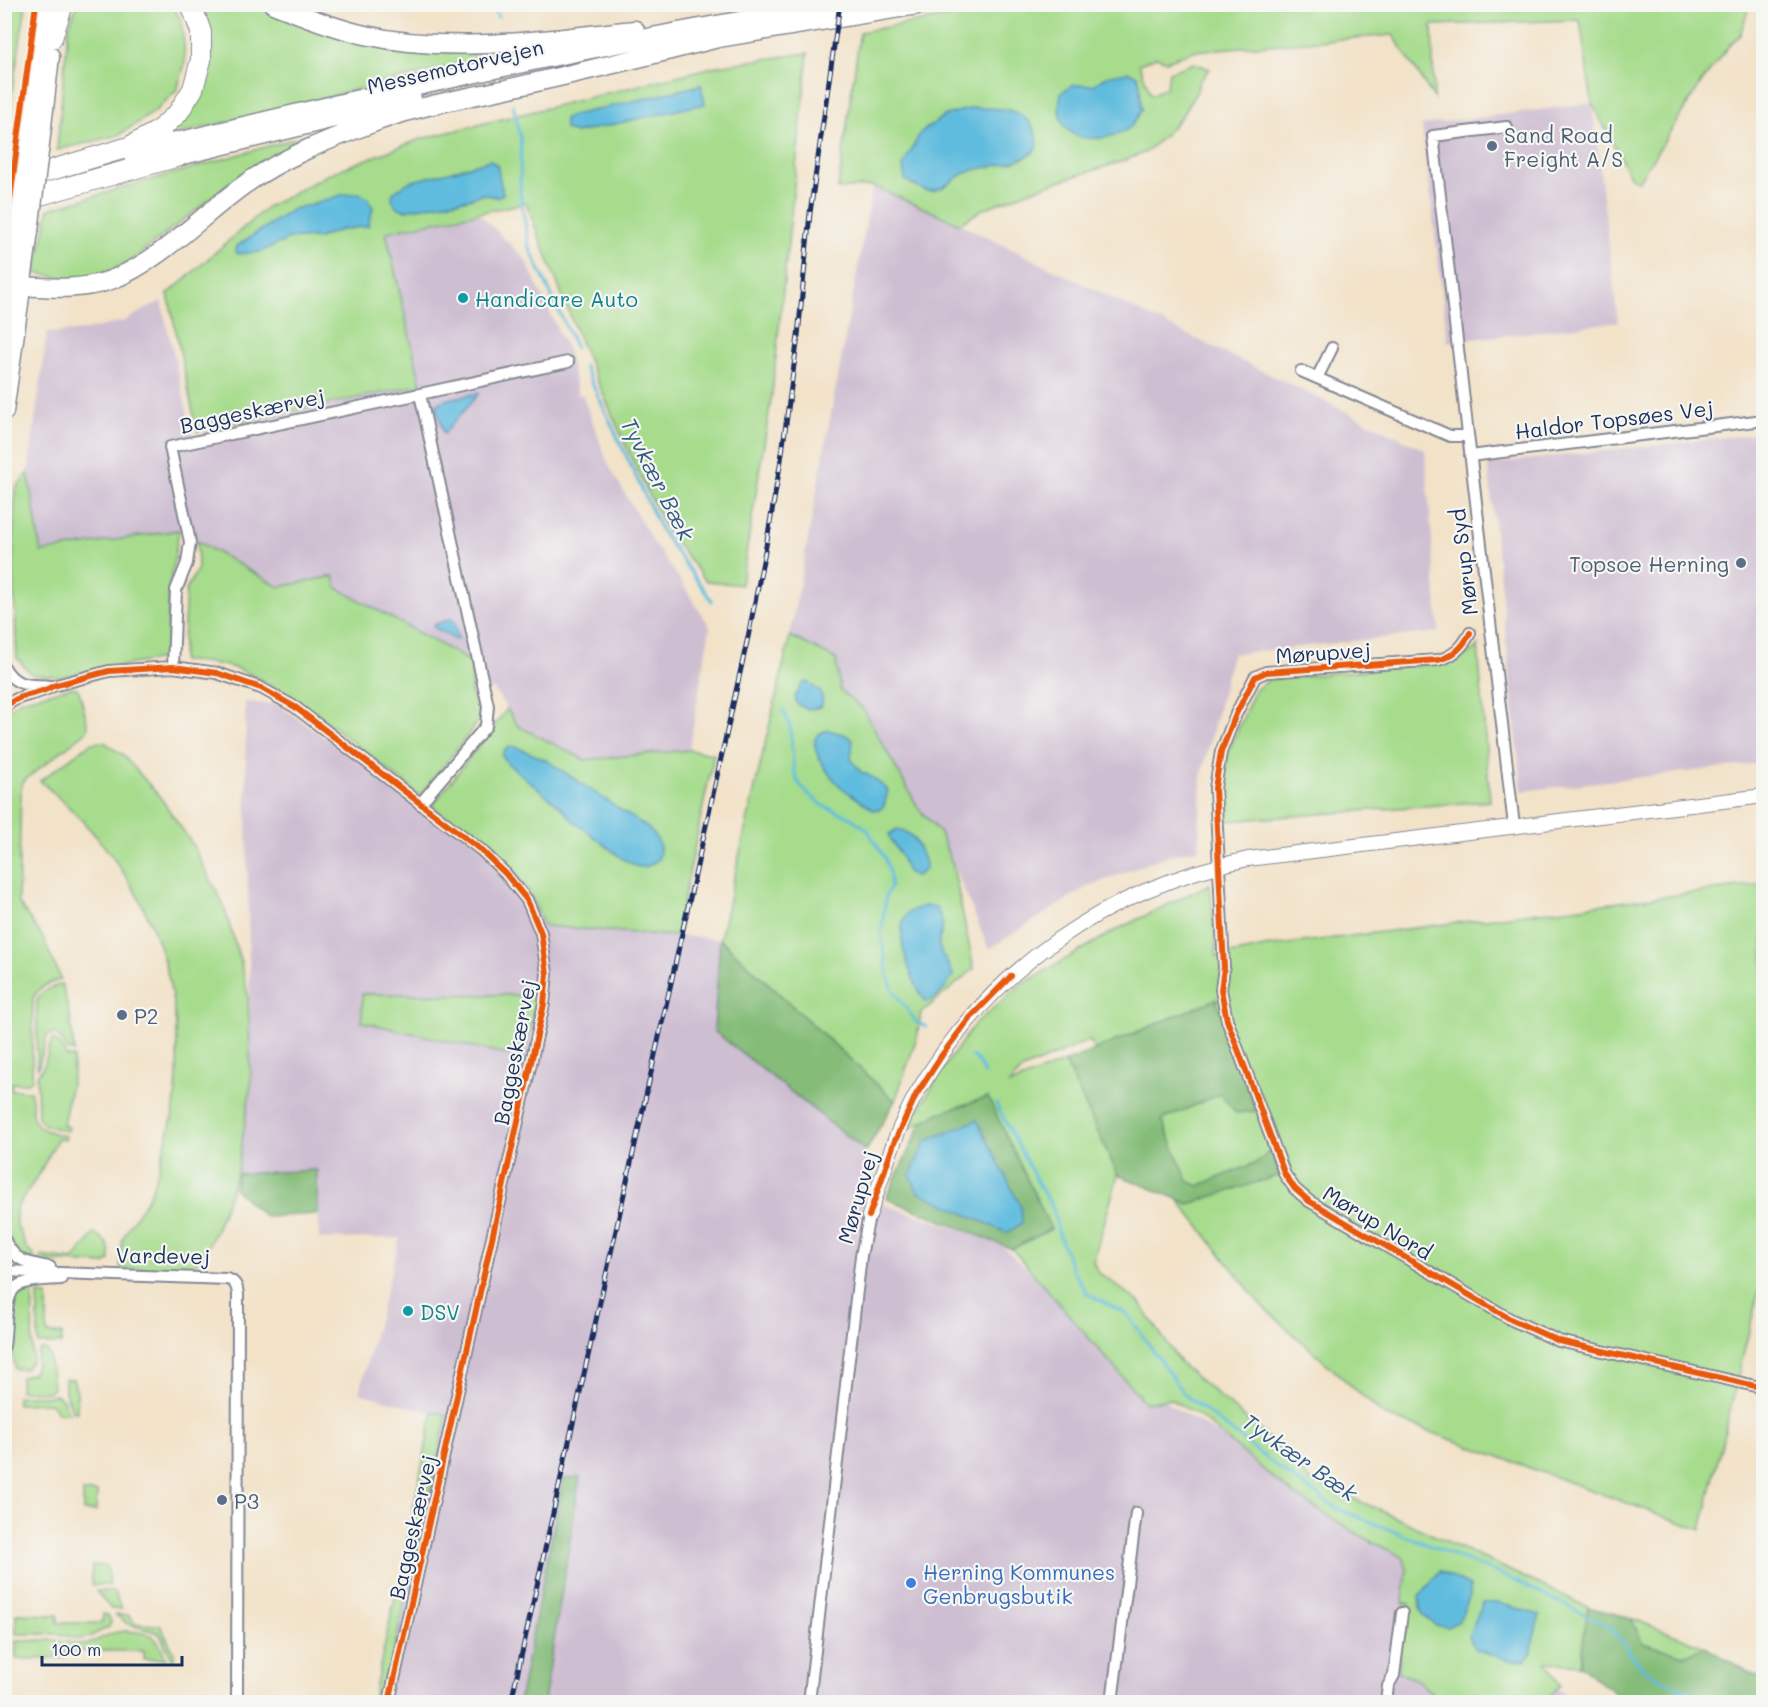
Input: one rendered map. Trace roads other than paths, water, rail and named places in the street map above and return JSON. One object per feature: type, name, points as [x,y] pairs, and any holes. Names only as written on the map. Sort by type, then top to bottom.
[{"type":"highway","points":[[52,38],[63,4]]},
{"type":"highway","points":[[4,184],[129,147],[158,131],[178,113],[193,89],[201,60],[201,32],[191,4]]},
{"type":"highway","name":"Messemotorvejen","points":[[4,192],[178,149]]},
{"type":"highway","name":"Messemotorvejen","points":[[4,205],[178,149]]},
{"type":"main road","points":[[4,412],[14,285],[33,144],[44,4]]},
{"type":"main road","points":[[33,144],[56,4]]},
{"type":"main road","points":[[273,4],[317,21],[365,35],[415,43],[458,45],[756,17]]},
{"type":"main road","name":"Messemotorvejen","points":[[178,149],[408,87],[756,17],[843,4]]},
{"type":"main road","name":"Messemotorvejen","points":[[178,149],[483,82],[718,38],[924,4]]},
{"type":"main road","points":[[14,285],[70,288],[93,285],[133,270],[157,254],[245,184],[289,158],[374,122],[419,109],[718,38]]},
{"type":"main road","points":[[4,306],[14,285]]},
{"type":"street","name":"Mørup Syd","points":[[1507,127],[1433,136],[1514,826]]},
{"type":"street","points":[[1317,378],[1332,348]]},
{"type":"street","name":"Baggeskærvej","points":[[173,666],[176,591],[187,563],[190,542],[170,447],[568,362]]},
{"type":"street","points":[[1301,371],[1450,436],[1468,436]]},
{"type":"street","points":[[420,394],[488,706],[486,726],[420,804]]},
{"type":"street","name":"Haldor Topsøes Vej","points":[[1470,456],[1764,420]]},
{"type":"street","name":"Mørupvej","points":[[1218,865],[1215,788],[1221,752],[1236,714],[1255,677],[1266,672],[1438,660],[1448,657],[1459,649],[1470,633]]},
{"type":"street","name":"Baggeskærvej","points":[[4,667],[9,675],[21,684],[53,686],[109,671],[173,666],[217,673],[261,688],[295,707],[481,850],[505,873],[527,900],[541,933],[547,974],[544,1004],[389,1702]]},
{"type":"street","name":"Baggeskærvej","points":[[4,709],[8,703],[20,697],[47,690],[53,686]]},
{"type":"street","name":"Mørupvej","points":[[809,1702],[861,1256],[869,1216],[894,1143],[916,1095],[969,1019],[1011,976],[1058,938],[1097,913],[1162,883],[1218,865],[1281,854],[1764,796]]},
{"type":"street","name":"Mørup Nord","points":[[1218,865],[1224,968],[1221,990],[1227,1020],[1285,1175],[1295,1189],[1310,1201],[1512,1320],[1559,1341],[1764,1388]]},
{"type":"street","name":"Vardevej","points":[[4,1239],[12,1253],[24,1262],[94,1275]]},
{"type":"street","name":"Vardevej","points":[[4,1271],[230,1280],[236,1285],[238,1294],[237,1702]]},
{"type":"street","name":"Vardevej","points":[[4,1282],[26,1283],[94,1275]]},
{"type":"street","points":[[4,1346],[9,1294],[16,1286],[26,1283]]},
{"type":"street","points":[[1112,1702],[1136,1513]]},
{"type":"street","points":[[1386,1702],[1388,1686],[1394,1675],[1402,1613]]},
{"type":"water","points":[[1129,72],[1138,76],[1142,109],[1131,126],[1116,135],[1095,138],[1085,138],[1069,131],[1060,116],[1061,93],[1072,85],[1093,85],[1110,75]]},
{"type":"water","points":[[701,85],[705,104],[575,133],[565,129],[564,119],[574,115]]},
{"type":"water","points":[[972,108],[1008,110],[1024,117],[1037,136],[1038,143],[1035,150],[1015,161],[961,175],[935,190],[930,191],[917,187],[905,180],[903,165],[921,132],[946,115]]},
{"type":"water","points":[[490,160],[497,165],[503,194],[497,197],[482,194],[469,199],[404,210],[396,207],[392,199],[393,193],[409,182]]},
{"type":"water","points":[[359,193],[368,199],[373,208],[368,226],[340,230],[318,238],[292,238],[260,252],[238,254],[236,251],[237,246],[293,209],[341,195]]},
{"type":"water","points":[[479,393],[444,434],[436,406],[444,400]]},
{"type":"water","points":[[451,619],[454,622],[458,639],[455,640],[433,625]]},
{"type":"water","points":[[807,682],[820,691],[823,699],[818,708],[809,709],[797,704],[795,697],[803,683]]},
{"type":"water","points":[[828,730],[846,735],[853,740],[851,759],[861,772],[872,777],[888,790],[884,806],[880,809],[873,810],[841,787],[822,764],[816,749],[816,737]]},
{"type":"water","points":[[510,747],[516,747],[546,760],[648,828],[659,842],[658,860],[646,867],[638,867],[623,859],[571,819],[563,809],[507,763],[502,755]]},
{"type":"water","points":[[897,829],[913,838],[926,866],[915,876],[907,872],[900,854],[890,839],[889,834]]},
{"type":"water","points":[[925,906],[935,907],[941,917],[943,926],[939,941],[940,948],[953,976],[939,995],[926,1002],[906,961],[902,936],[905,917]]},
{"type":"water","points":[[977,1120],[1021,1207],[1022,1223],[1007,1233],[918,1192],[910,1175],[926,1141]]},
{"type":"water","points":[[1440,1571],[1470,1586],[1470,1596],[1459,1621],[1448,1627],[1435,1625],[1423,1614],[1420,1607],[1419,1597]]},
{"type":"water","points":[[1483,1603],[1499,1603],[1540,1615],[1532,1652],[1525,1661],[1509,1660],[1474,1649],[1469,1636]]},
{"type":"waterway","name":"Tyvkær Bæk","points":[[491,4],[498,17]]},
{"type":"waterway","name":"Tyvkær Bæk","points":[[513,104],[521,141],[520,192],[529,247],[576,348]]},
{"type":"waterway","name":"Tyvkær Bæk","points":[[584,366],[662,532],[712,601]]},
{"type":"waterway","name":"Tyvkær Bæk","points":[[783,710],[790,726],[794,770],[798,782],[807,793],[825,807],[848,816],[867,829],[885,858],[891,886],[886,895],[881,933],[887,971],[892,988],[916,1022],[927,1027]]},
{"type":"waterway","name":"Tyvkær Bæk","points":[[972,1056],[978,1061],[984,1073]]},
{"type":"waterway","name":"Tyvkær Bæk","points":[[996,1104],[1053,1208],[1059,1235],[1073,1271],[1087,1293],[1127,1314],[1184,1394],[1284,1472],[1338,1509],[1503,1575],[1610,1627],[1644,1670],[1709,1702]]},
{"type":"railway","points":[[511,1702],[748,637],[766,546],[781,460],[798,336],[810,213],[840,4]]},
{"type":"place","name":"Sand Road Freight A/S","points":[[1492,146]]},
{"type":"place","name":"Handicare Auto","points":[[463,298]]},
{"type":"place","name":"Topsoe Herning","points":[[1741,563]]},
{"type":"place","name":"P2","points":[[122,1015]]},
{"type":"place","name":"DSV","points":[[408,1311]]},
{"type":"place","name":"P3","points":[[222,1500]]},
{"type":"place","name":"Herning Kommunes Genbrugsbutik","points":[[911,1583]]}]
